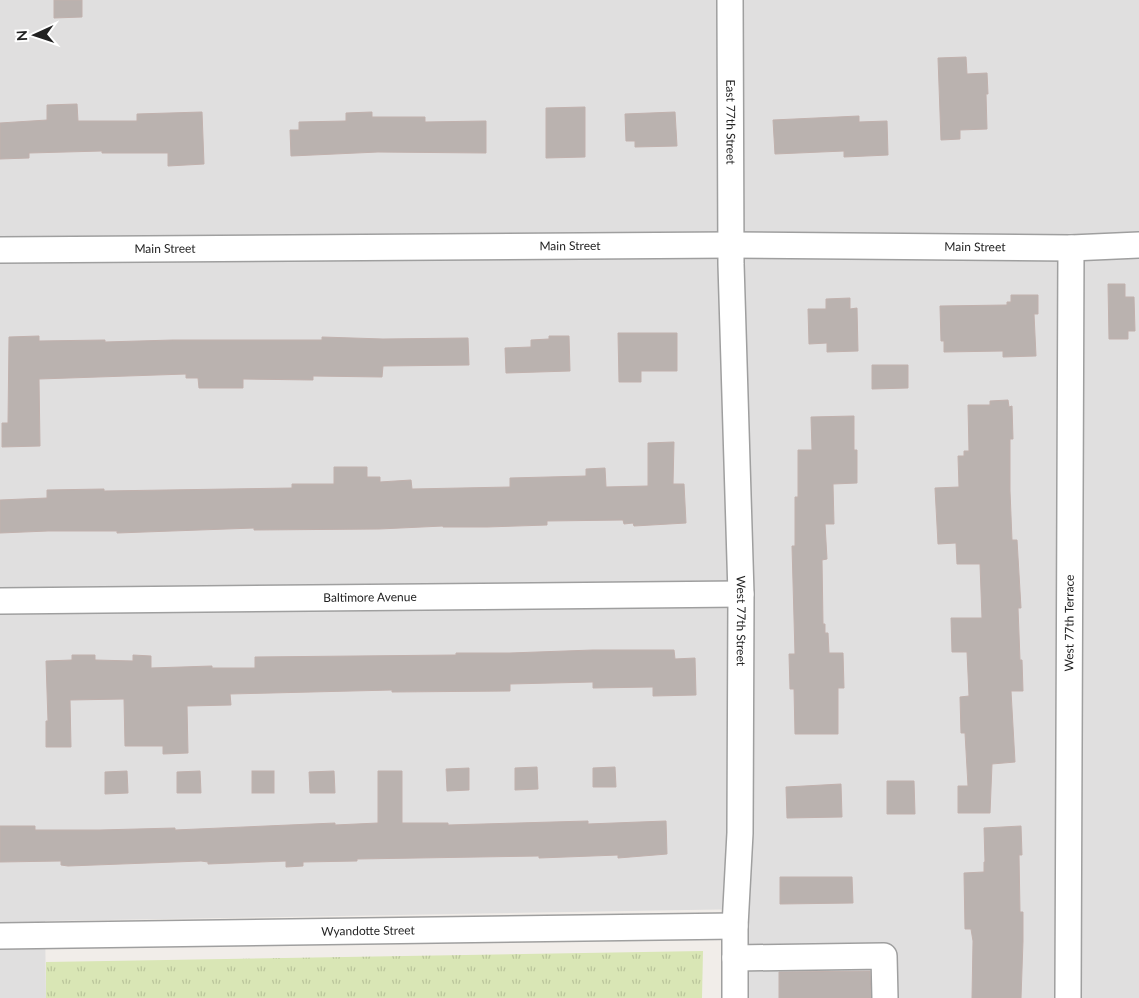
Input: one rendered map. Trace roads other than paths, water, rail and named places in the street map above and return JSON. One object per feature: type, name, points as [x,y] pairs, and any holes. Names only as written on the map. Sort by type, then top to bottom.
[{"type":"street","name":"East 77th Street","points":[[730,0],[731,245]]},
{"type":"street","name":"Main Street","points":[[0,250],[731,245],[1071,248],[1139,245]]},
{"type":"street","name":"West 77th Street","points":[[731,245],[741,594],[740,833],[735,926],[735,998]]},
{"type":"street","name":"West 77th Terrace","points":[[1068,998],[1071,248]]},
{"type":"street","name":"Baltimore Avenue","points":[[0,601],[741,594]]},
{"type":"street","name":"Wyandotte Street","points":[[0,936],[735,926]]},
{"type":"street","points":[[735,958],[884,956],[886,998]]}]
